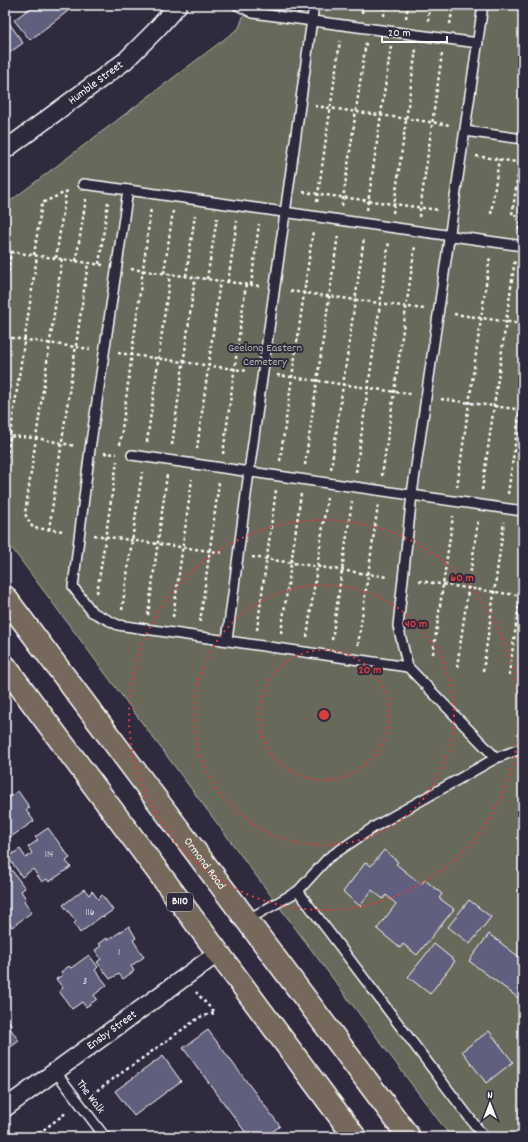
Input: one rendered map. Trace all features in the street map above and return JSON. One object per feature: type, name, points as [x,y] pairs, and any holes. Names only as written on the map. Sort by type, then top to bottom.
[{"type":"highway","name":"Ormond Road","points":[[5,597],[246,920],[403,1135]]},
{"type":"highway","name":"B110","points":[[5,666],[355,1137]]},
{"type":"street","name":"Humble Street","points":[[5,150],[125,61],[178,5]]},
{"type":"street","name":"Ensby Street","points":[[5,1108],[218,953]]},
{"type":"lane","points":[[237,5],[252,12],[478,42]]},
{"type":"lane","points":[[227,640],[314,5]]},
{"type":"lane","points":[[483,5],[412,494],[398,626],[408,667],[496,758]]},
{"type":"lane","points":[[465,129],[523,139]]},
{"type":"lane","points":[[85,184],[520,246]]},
{"type":"lane","points":[[128,190],[90,449],[73,587],[92,612],[118,625],[408,667]]},
{"type":"lane","points":[[132,455],[523,511]]},
{"type":"lane","points":[[246,920],[298,891],[328,858],[374,827],[496,758],[523,748]]},
{"type":"lane","points":[[298,891],[484,1137]]},
{"type":"lane","name":"The Walk","points":[[56,1072],[105,1137]]},
{"type":"path","points":[[254,644],[342,25]]},
{"type":"path","points":[[279,648],[368,28]]},
{"type":"path","points":[[305,652],[393,31]]},
{"type":"path","points":[[330,655],[418,35]]},
{"type":"path","points":[[356,659],[444,38]]},
{"type":"path","points":[[300,104],[432,122],[465,129]]},
{"type":"path","points":[[457,667],[480,504],[520,246],[522,217],[512,215],[522,162],[462,154]]},
{"type":"path","points":[[491,214],[499,159]]},
{"type":"path","points":[[5,470],[42,203],[85,184],[76,261]]},
{"type":"path","points":[[99,264],[110,188]]},
{"type":"path","points":[[289,190],[453,211]]},
{"type":"path","points":[[56,258],[66,192]]},
{"type":"path","points":[[94,613],[118,454],[153,194]]},
{"type":"path","points":[[164,273],[175,197]]},
{"type":"path","points":[[186,276],[197,200]]},
{"type":"path","points":[[207,279],[219,203]]},
{"type":"path","points":[[228,282],[239,206]]},
{"type":"path","points":[[251,285],[261,210]]},
{"type":"path","points":[[434,654],[492,242]]},
{"type":"path","points":[[5,295],[11,252]]},
{"type":"path","points":[[62,259],[25,514],[33,528],[80,533],[522,596]]},
{"type":"path","points":[[49,530],[88,263]]},
{"type":"path","points":[[483,671],[523,388]]},
{"type":"path","points":[[5,436],[36,438],[105,453],[118,454]]},
{"type":"path","points":[[509,674],[522,596],[523,576]]},
{"type":"path","points":[[34,1137],[200,1017],[215,1013]]},
{"type":"green space","name":"Geelong Eastern Cemetery","points":[[247,5],[523,5],[523,1137],[451,1137],[5,539],[5,205],[239,28]]},
{"type":"building","points":[[34,5],[64,5],[68,11],[30,40],[14,20]]},
{"type":"building","points":[[5,17],[23,43],[5,56]]},
{"type":"building","points":[[18,791],[30,808],[26,810],[34,821],[5,841],[5,800]]},
{"type":"building","points":[[48,828],[70,858],[66,861],[71,867],[49,882],[47,879],[42,882],[33,869],[22,877],[8,857],[20,849],[26,858],[32,853],[28,847],[38,840],[35,837]]},
{"type":"building","points":[[384,850],[398,862],[396,864],[421,884],[425,880],[442,894],[439,898],[454,909],[417,955],[403,944],[400,948],[377,929],[396,904],[386,895],[383,899],[372,890],[360,906],[343,892],[366,862],[371,866]]},
{"type":"building","points":[[10,868],[25,888],[21,891],[26,899],[24,901],[32,912],[12,927],[5,917],[5,872]]},
{"type":"building","points":[[84,889],[89,895],[92,891],[98,899],[102,895],[113,910],[103,917],[102,916],[80,933],[74,924],[76,921],[63,905]]},
{"type":"building","points":[[469,900],[491,917],[470,944],[448,927]]},
{"type":"building","points":[[129,926],[136,938],[133,940],[144,957],[131,966],[134,971],[123,979],[119,974],[110,979],[97,962],[101,959],[95,950],[101,946],[99,944],[107,938],[108,940]]},
{"type":"building","points":[[489,934],[523,960],[523,996],[521,1000],[469,961]]},
{"type":"building","points":[[434,944],[455,961],[430,994],[408,977]]},
{"type":"building","points":[[89,955],[98,967],[95,970],[107,985],[94,995],[97,999],[86,1007],[82,1002],[72,1009],[59,991],[63,988],[56,979],[63,975],[61,972],[69,966],[71,968]]},
{"type":"building","points":[[5,1015],[12,1026],[10,1028],[19,1041],[5,1051]]},
{"type":"building","points":[[208,1030],[280,1126],[266,1137],[249,1137],[183,1048]]},
{"type":"building","points":[[489,1031],[513,1062],[486,1083],[462,1051]]},
{"type":"building","points":[[163,1056],[181,1081],[134,1116],[115,1091]]}]
